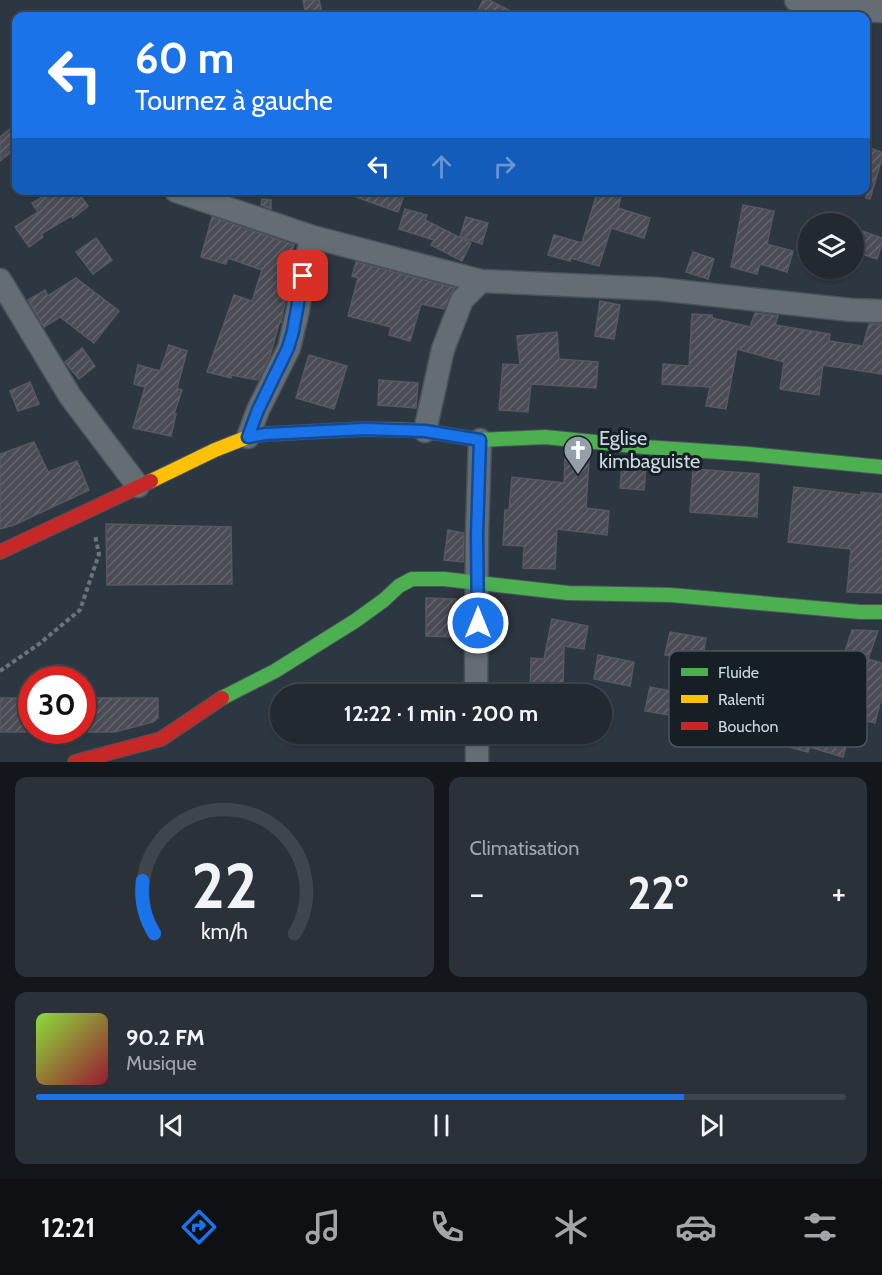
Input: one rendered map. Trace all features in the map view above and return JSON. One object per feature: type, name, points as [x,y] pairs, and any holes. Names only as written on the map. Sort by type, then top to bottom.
[{"type":"street","points":[[796,0],[840,9],[882,11]]},
{"type":"street","points":[[188,195],[313,237],[481,281],[658,289],[851,310],[882,311]]},
{"type":"street","points":[[248,437],[258,410],[288,348],[313,237]]},
{"type":"street","points":[[0,280],[70,396],[138,486]]},
{"type":"street","points":[[425,431],[443,349],[462,300],[481,281]]},
{"type":"street","points":[[0,552],[215,450],[248,437],[266,434],[365,429],[425,431],[480,440],[545,437],[882,467]]},
{"type":"street","points":[[476,684],[480,440]]},
{"type":"street","points":[[75,762],[161,739],[218,700],[276,671],[355,621],[399,586],[412,579],[444,579],[568,593],[670,595],[882,612]]},
{"type":"street","points":[[477,744],[477,762]]},
{"type":"path","points":[[0,671],[39,644],[80,610],[99,554],[94,533]]},
{"type":"building","points":[[303,0],[319,0],[322,12],[305,12]]},
{"type":"building","points":[[483,0],[489,0],[513,12],[477,12]]},
{"type":"building","points":[[12,127],[12,151],[0,161],[0,137]]},
{"type":"building","points":[[870,148],[882,152],[882,158],[870,199],[866,198],[866,195],[870,195]]},
{"type":"building","points":[[46,195],[80,195],[88,206],[73,218],[71,216],[41,234],[43,237],[29,247],[15,227],[38,212],[32,203]]},
{"type":"building","points":[[351,195],[404,195],[398,212]]},
{"type":"building","points":[[596,195],[622,195],[618,208],[650,218],[644,238],[611,228],[599,266],[571,258],[570,261],[548,255],[554,235],[582,243]]},
{"type":"building","points":[[262,199],[271,200],[271,209],[261,205]]},
{"type":"building","points":[[743,205],[774,211],[767,244],[793,251],[787,272],[760,264],[757,274],[731,267]]},
{"type":"building","points":[[405,209],[427,215],[425,220],[471,243],[462,261],[431,245],[434,240],[399,229]]},
{"type":"building","points":[[212,217],[294,245],[281,285],[288,287],[281,322],[270,356],[258,380],[231,375],[231,378],[207,372],[234,295],[252,301],[262,270],[228,258],[226,264],[201,257]]},
{"type":"building","points":[[466,217],[488,223],[482,244],[460,237]]},
{"type":"building","points":[[864,232],[882,238],[877,259],[864,255]]},
{"type":"building","points":[[96,238],[112,260],[93,274],[76,252]]},
{"type":"building","points":[[693,252],[714,259],[708,279],[686,272]]},
{"type":"building","points":[[356,262],[455,288],[444,309],[421,304],[410,341],[389,335],[391,327],[348,316],[358,278],[352,276]]},
{"type":"building","points":[[76,278],[119,311],[94,343],[60,317],[44,327],[28,300],[45,290],[48,296]]},
{"type":"building","points":[[600,301],[620,305],[614,339],[595,336]]},
{"type":"building","points":[[755,313],[778,316],[775,325],[830,334],[829,341],[863,346],[869,324],[882,324],[882,374],[823,365],[819,395],[780,389],[784,362],[737,349],[726,409],[706,406],[710,387],[662,384],[663,364],[689,366],[692,314],[712,315],[712,318],[750,327]]},
{"type":"building","points":[[557,332],[559,359],[598,362],[596,388],[531,384],[528,412],[499,410],[503,364],[520,365],[517,336]]},
{"type":"building","points":[[169,345],[187,351],[177,388],[182,390],[174,414],[176,414],[171,436],[133,428],[145,387],[134,384],[138,365],[160,371]]},
{"type":"building","points":[[82,348],[95,366],[79,379],[65,362]]},
{"type":"building","points":[[309,355],[347,366],[334,409],[296,398]]},
{"type":"building","points":[[379,380],[418,383],[416,408],[378,405]]},
{"type":"building","points":[[30,382],[39,404],[18,411],[10,391]]},
{"type":"building","points":[[34,442],[48,472],[77,461],[89,490],[14,525],[0,529],[0,454]]},
{"type":"building","points":[[565,459],[589,461],[586,508],[609,511],[607,535],[557,529],[555,569],[523,568],[524,546],[503,545],[505,510],[509,510],[512,477],[564,483]]},
{"type":"building","points":[[622,464],[646,466],[644,490],[620,488]]},
{"type":"building","points":[[693,469],[759,474],[757,517],[690,512]]},
{"type":"building","points":[[794,487],[861,495],[861,492],[882,494],[882,593],[847,592],[851,549],[788,542]]},
{"type":"building","points":[[106,524],[231,527],[232,584],[107,585]]},
{"type":"building","points":[[448,530],[464,533],[463,562],[444,560]]},
{"type":"building","points":[[426,598],[456,599],[456,637],[426,636]]},
{"type":"building","points":[[552,619],[588,626],[584,649],[564,646],[563,684],[530,684],[531,658],[544,659]]},
{"type":"building","points":[[852,630],[878,631],[868,659],[882,663],[882,695],[875,723],[867,721],[867,651],[845,651]]},
{"type":"building","points":[[670,632],[706,638],[704,651],[669,651],[669,656],[665,655]]},
{"type":"building","points":[[598,655],[634,662],[630,686],[594,679]]},
{"type":"building","points":[[650,687],[669,691],[669,715],[645,711]]},
{"type":"building","points":[[0,698],[18,698],[18,732],[0,732]]},
{"type":"building","points":[[96,698],[158,698],[158,718],[153,722],[114,732],[96,732]]},
{"type":"building","points":[[789,747],[810,747],[808,752]]},
{"type":"building","points":[[810,747],[846,747],[843,757]]},
{"type":"traffic: fast","points":[[409,430],[480,440],[545,437],[882,467]]},
{"type":"traffic: fast","points":[[222,698],[275,671],[355,621],[399,586],[412,579],[444,579],[568,593],[671,595],[882,612]]},
{"type":"traffic: slow","points":[[151,481],[248,437],[365,429],[409,430]]},
{"type":"traffic: jam","points":[[0,552],[151,481]]},
{"type":"traffic: jam","points":[[75,762],[161,739],[222,698]]},
{"type":"place","name":"Eglise kimbaguiste","points":[[578,476]]},
{"type":"route","points":[[303,276],[288,348],[258,410],[248,437],[365,429],[425,431],[480,440],[477,535],[478,623]]}]
